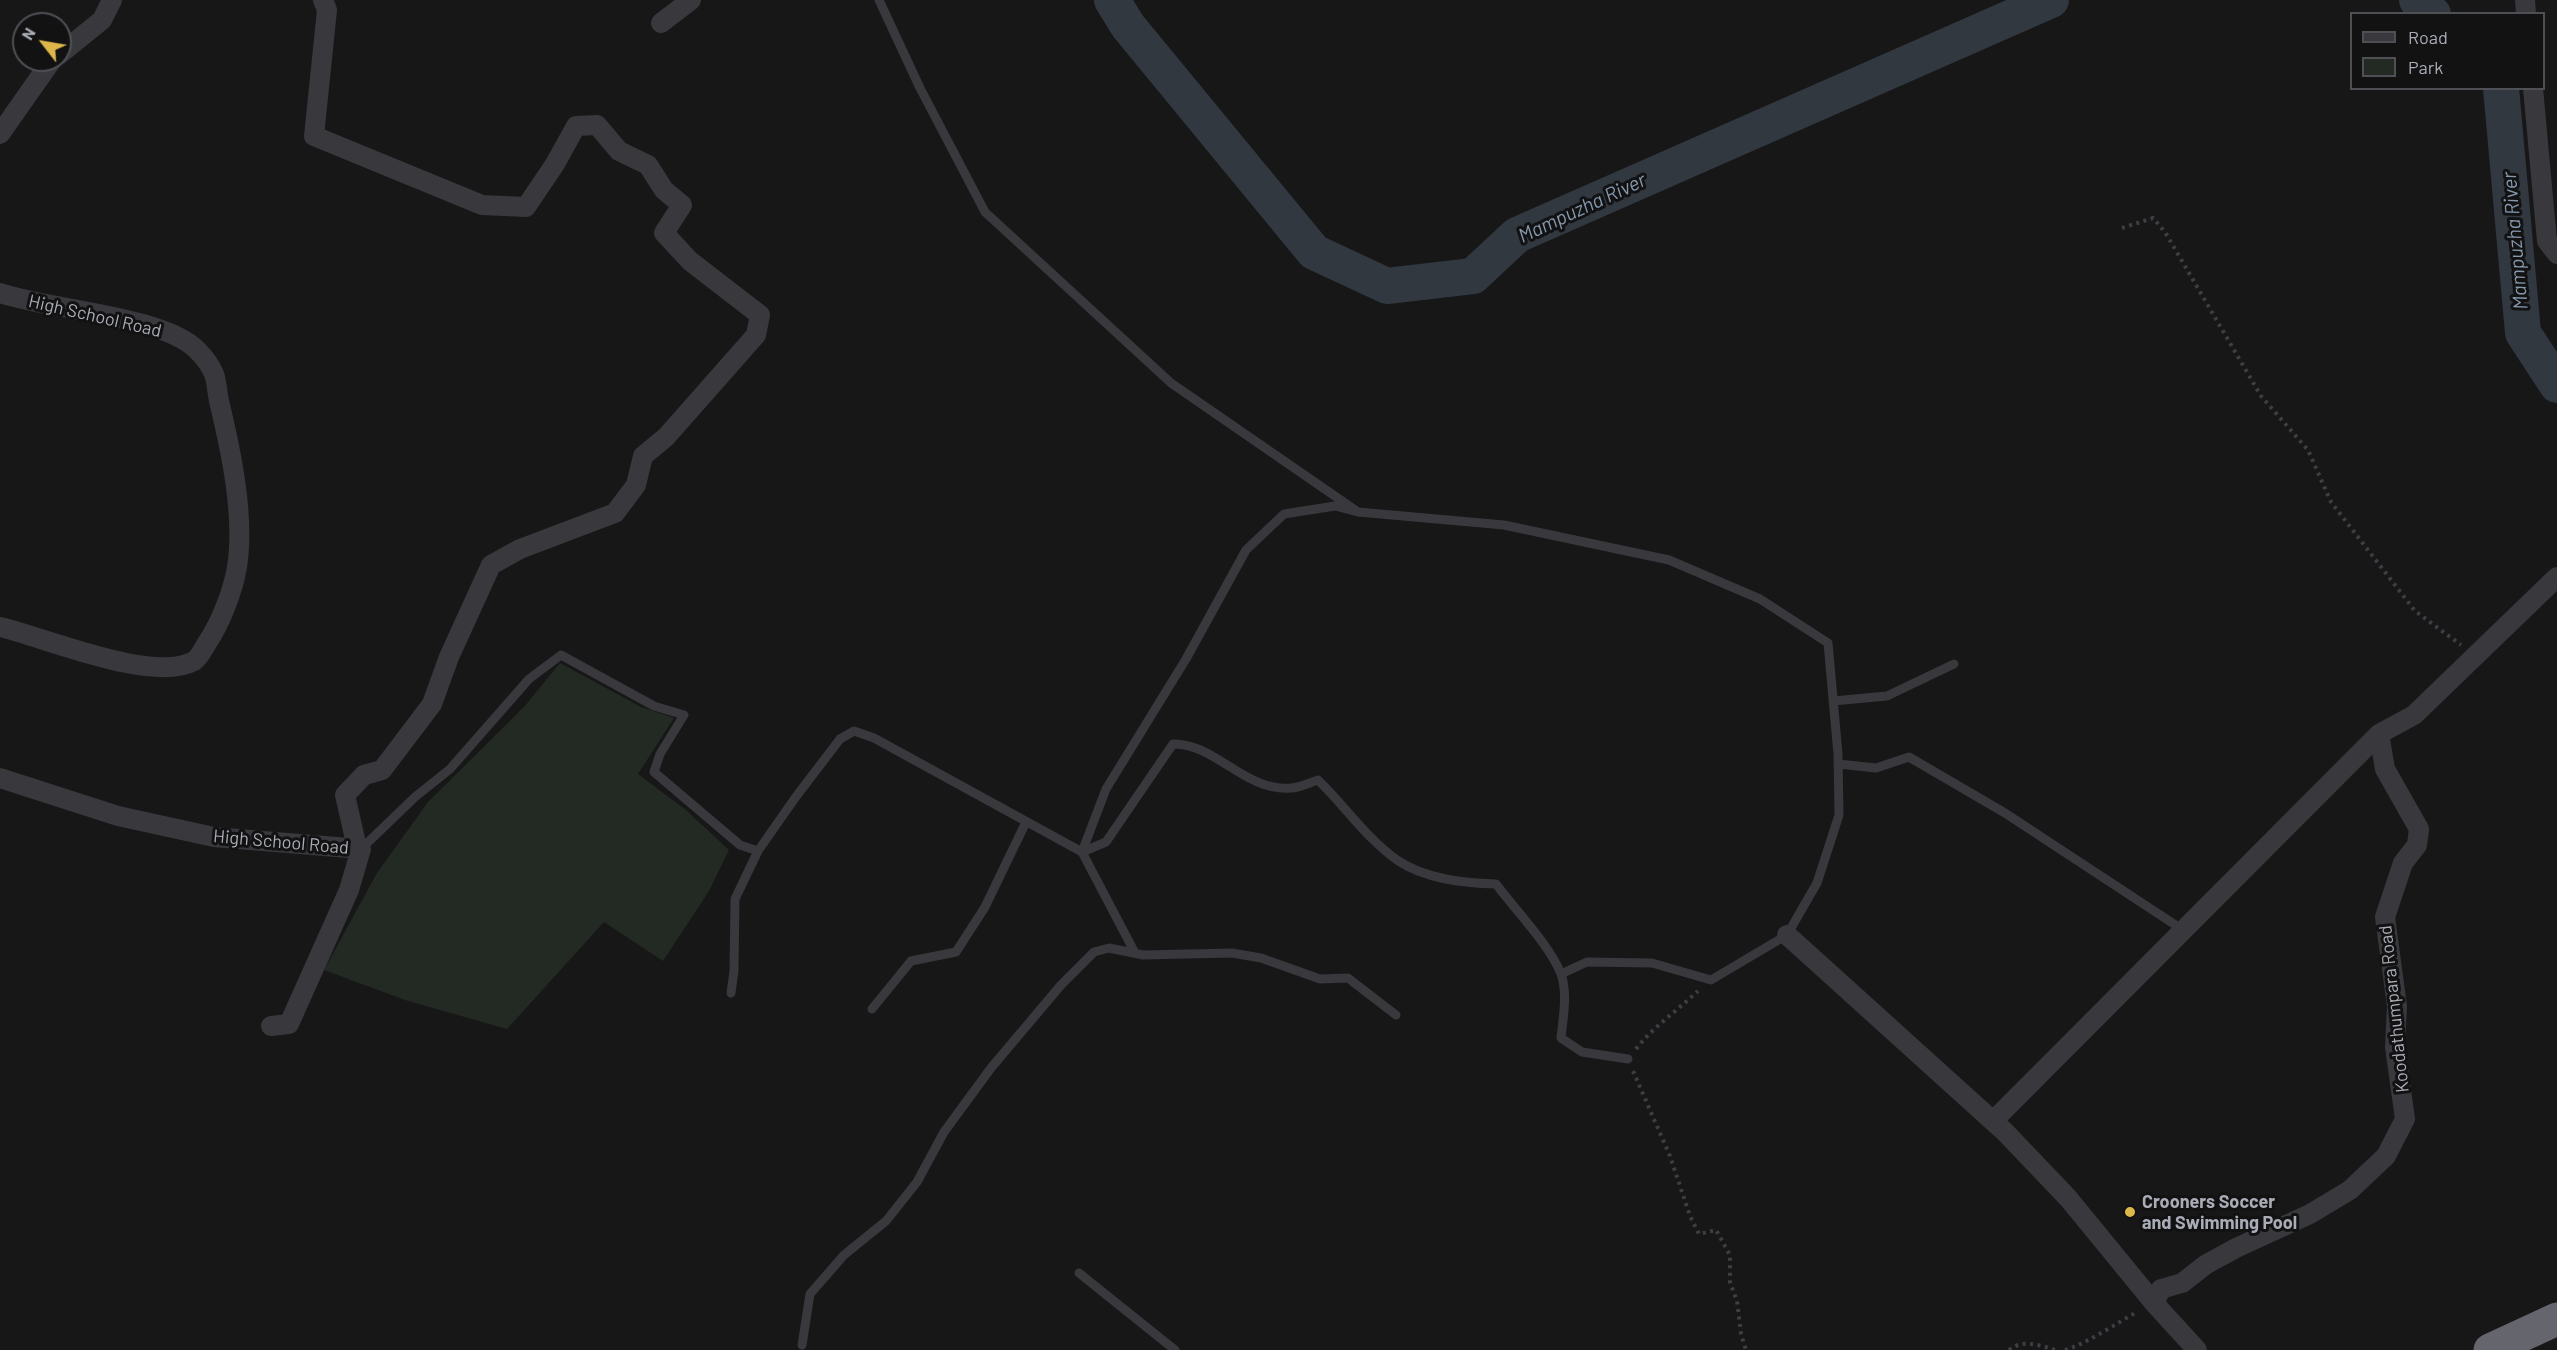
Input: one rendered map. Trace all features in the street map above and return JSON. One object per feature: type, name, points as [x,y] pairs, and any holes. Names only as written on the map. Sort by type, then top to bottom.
[{"type":"highway","points":[[2490,1350],[2557,1319]]},
{"type":"street","points":[[72,45],[102,21],[112,0]]},
{"type":"street","points":[[322,0],[327,10],[314,136],[482,205],[526,207],[555,164],[576,126],[597,125],[619,151],[648,165],[664,190],[681,205],[664,233],[690,261],[760,315],[756,335],[666,437],[643,456],[636,485],[615,513],[520,549],[491,565],[449,657],[432,704],[382,770],[364,776],[345,795],[358,844]]},
{"type":"street","points":[[661,23],[692,0]]},
{"type":"street","points":[[0,134],[44,72]]},
{"type":"street","points":[[2533,90],[2551,211],[2547,241],[2557,254]]},
{"type":"street","name":"High School Road","points":[[0,293],[45,305],[139,323],[176,335],[198,350],[214,374],[231,460],[238,530],[237,567],[224,609],[212,636],[195,660],[173,666],[116,660],[0,627]]},
{"type":"street","points":[[1993,1121],[2379,734],[2414,715],[2452,676],[2476,657],[2557,578]]},
{"type":"street","name":"Koodathumpara Road","points":[[2154,1303],[2161,1290],[2182,1283],[2205,1265],[2310,1214],[2350,1190],[2386,1156],[2405,1119],[2395,1047],[2397,1006],[2385,917],[2403,863],[2418,845],[2419,829],[2385,769],[2379,734]]},
{"type":"street","name":"High School Road","points":[[0,778],[118,816],[214,837],[358,844],[349,890],[289,1024],[271,1026]]},
{"type":"street","points":[[1787,935],[1993,1121],[2068,1198],[2154,1303],[2197,1350]]},
{"type":"lane","points":[[879,0],[920,88],[985,212],[1172,383],[1358,512]]},
{"type":"lane","points":[[1082,852],[1106,789],[1186,659],[1246,550],[1284,514],[1335,506],[1358,512],[1504,525],[1669,560],[1760,599],[1828,643],[1838,764],[1839,815],[1817,883],[1787,935],[1711,980],[1652,963],[1587,962],[1561,974]]},
{"type":"lane","points":[[358,844],[450,769],[529,680],[561,656],[654,706],[684,715],[660,754],[654,772],[740,845],[758,851]]},
{"type":"lane","points":[[1833,701],[1887,696],[1954,664]]},
{"type":"lane","points":[[731,993],[735,899],[758,851],[840,739],[854,731],[874,738],[1082,852],[1135,953]]},
{"type":"lane","points":[[1082,852],[1106,842],[1173,744],[1189,744],[1242,775],[1266,785],[1291,788],[1318,780],[1367,834],[1398,860],[1461,883],[1496,884],[1548,951],[1561,974],[1565,1001],[1561,1038],[1582,1052],[1628,1059]]},
{"type":"lane","points":[[1838,764],[1876,768],[1909,757],[2005,813],[2183,930]]},
{"type":"lane","points":[[872,1008],[911,961],[956,952],[985,907],[1026,822]]},
{"type":"lane","points":[[802,1346],[810,1294],[844,1255],[886,1221],[917,1182],[944,1132],[991,1068],[1061,985],[1094,952],[1109,948],[1135,953],[1232,953],[1261,958],[1320,979],[1348,978],[1395,1015]]},
{"type":"lane","points":[[1079,1273],[1175,1350]]},
{"type":"path","points":[[2121,228],[2153,218],[2165,232],[2261,396],[2308,450],[2331,502],[2415,611],[2476,657]]},
{"type":"path","points":[[1711,980],[1673,1014],[1653,1027],[1628,1059],[1670,1156],[1690,1216],[1699,1234],[1716,1230],[1730,1255],[1730,1282],[1737,1300],[1741,1334],[1746,1350]]},
{"type":"path","points":[[2065,1350],[2081,1345],[2104,1329],[2154,1303]]},
{"type":"path","points":[[2009,1350],[2013,1346],[2033,1343],[2055,1350]]},
{"type":"green space","points":[[560,663],[641,707],[674,718],[638,774],[686,810],[729,850],[709,891],[663,961],[604,922],[507,1029],[405,1000],[324,970],[377,873],[428,802],[524,707]]},
{"type":"waterway","name":"Mampuzha River","points":[[1112,0],[1128,26],[1314,252],[1387,286],[1473,276],[1517,235],[2051,0]]},
{"type":"waterway","name":"Mampuzha River","points":[[2417,0],[2431,12]]},
{"type":"waterway","name":"Mampuzha River","points":[[2501,90],[2523,333],[2557,385]]},
{"type":"place","name":"Crooners Soccer and Swimming Pool","points":[[2130,1212]]}]
